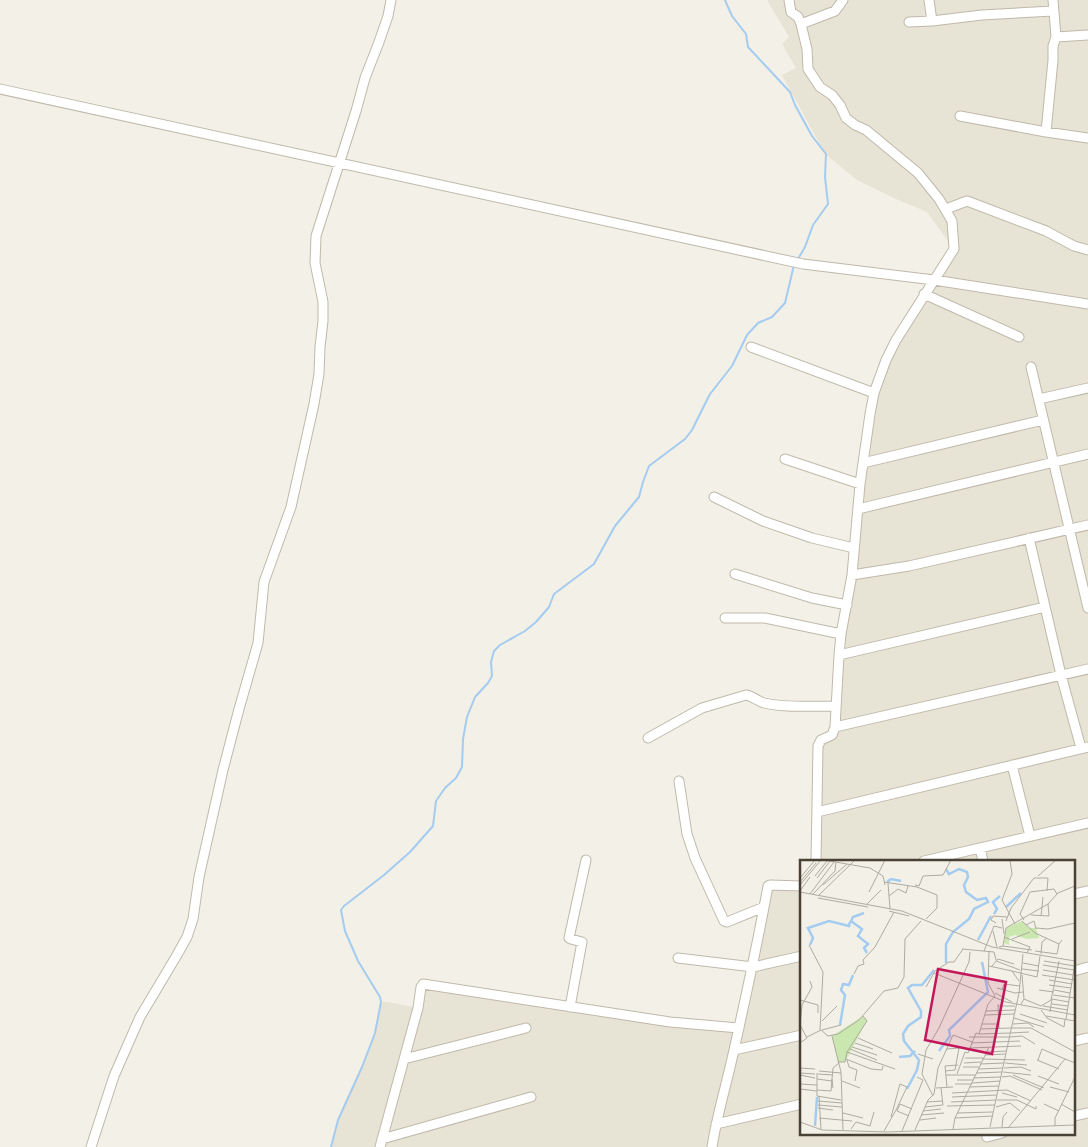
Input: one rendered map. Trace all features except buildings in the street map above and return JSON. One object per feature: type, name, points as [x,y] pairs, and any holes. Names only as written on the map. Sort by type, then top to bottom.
[{"type":"street","points":[[91,1147],[114,1076],[140,1017],[187,937],[193,919],[223,770],[258,643],[264,582],[291,507],[314,404],[319,374],[323,321],[323,302],[315,263],[316,236],[365,78],[388,16],[391,0]]},
{"type":"street","points":[[789,0],[791,12],[798,16],[801,24],[807,49],[808,69],[820,87],[832,95],[840,105],[846,118],[866,130],[918,172],[939,199],[952,221],[954,249],[896,340],[886,360],[874,393],[860,484],[852,575],[841,634],[835,727],[832,735],[821,740],[818,746],[816,860]]},
{"type":"street","points":[[801,24],[835,11],[843,0]]},
{"type":"street","points":[[929,0],[932,21]]},
{"type":"street","points":[[1046,132],[1053,46],[1056,37],[1053,0]]},
{"type":"street","points":[[909,22],[1053,11]]},
{"type":"street","points":[[1056,37],[1088,35]]},
{"type":"street","points":[[0,89],[803,264],[934,280],[1088,304]]},
{"type":"street","points":[[960,116],[1088,138]]},
{"type":"street","points":[[946,210],[967,201],[1046,231],[1074,246],[1088,250]]},
{"type":"street","points":[[924,294],[1019,337]]},
{"type":"street","points":[[751,347],[874,393]]},
{"type":"street","points":[[1031,367],[1088,608]]},
{"type":"street","points":[[1038,400],[1088,388]]},
{"type":"street","points":[[863,463],[1044,420]]},
{"type":"street","points":[[858,509],[1088,454]]},
{"type":"street","points":[[785,459],[860,484]]},
{"type":"street","points":[[714,496],[763,521],[812,538],[854,548]]},
{"type":"street","points":[[852,575],[909,566],[1088,525]]},
{"type":"street","points":[[817,812],[1084,747],[1061,675],[1029,538]]},
{"type":"street","points":[[735,574],[812,598],[847,604]]},
{"type":"street","points":[[839,655],[1045,607]]},
{"type":"street","points":[[726,618],[766,618],[841,634]]},
{"type":"street","points":[[835,727],[1088,669]]},
{"type":"street","points":[[648,738],[702,708],[746,695],[762,703],[795,707],[836,706]]},
{"type":"street","points":[[1012,765],[1030,836]]},
{"type":"street","points":[[679,781],[687,834],[695,858],[724,920],[727,922],[764,907]]},
{"type":"street","points":[[928,860],[1088,823]]},
{"type":"street","points":[[980,848],[983,860]]},
{"type":"street","points":[[570,1007],[582,942],[569,938],[586,860]]},
{"type":"street","points":[[712,1147],[753,967],[768,885],[800,886]]},
{"type":"street","points":[[678,958],[753,967],[800,956]]},
{"type":"street","points":[[381,1143],[423,984],[670,1022],[739,1028]]},
{"type":"street","points":[[404,1059],[526,1028]]},
{"type":"street","points":[[734,1050],[800,1034]]},
{"type":"street","points":[[381,1143],[530,1097]]},
{"type":"street","points":[[716,1124],[800,1104]]},
{"type":"street","points":[[985,1147],[988,1135]]},
{"type":"shaded area","points":[[767,0],[1088,0],[1088,1147],[331,1147],[338,1120],[375,1033],[381,1002],[418,1008],[421,987],[739,1028],[768,886],[800,886],[800,1134],[1076,1134],[1076,860],[816,860],[818,746],[832,735],[863,463],[886,360],[954,249],[927,212],[857,180],[825,154],[782,75],[796,68],[782,44],[789,37]]},
{"type":"waterway","points":[[725,0],[732,16],[746,34],[748,47],[790,92],[812,136],[826,154],[825,177],[828,204],[813,225],[805,247],[798,259]]},
{"type":"waterway","points":[[331,1147],[338,1120],[375,1033],[381,1002],[380,997],[358,961],[345,931],[341,910],[410,852],[433,826],[436,801],[445,788],[456,778],[462,767],[463,739],[467,717],[475,697],[492,676],[491,662],[494,651],[500,645],[525,631],[536,622],[549,607],[554,594],[594,564],[615,526],[639,497],[649,466],[685,439],[692,430],[710,394],[732,366],[747,335],[758,323],[772,317],[785,303],[794,265]]}]
